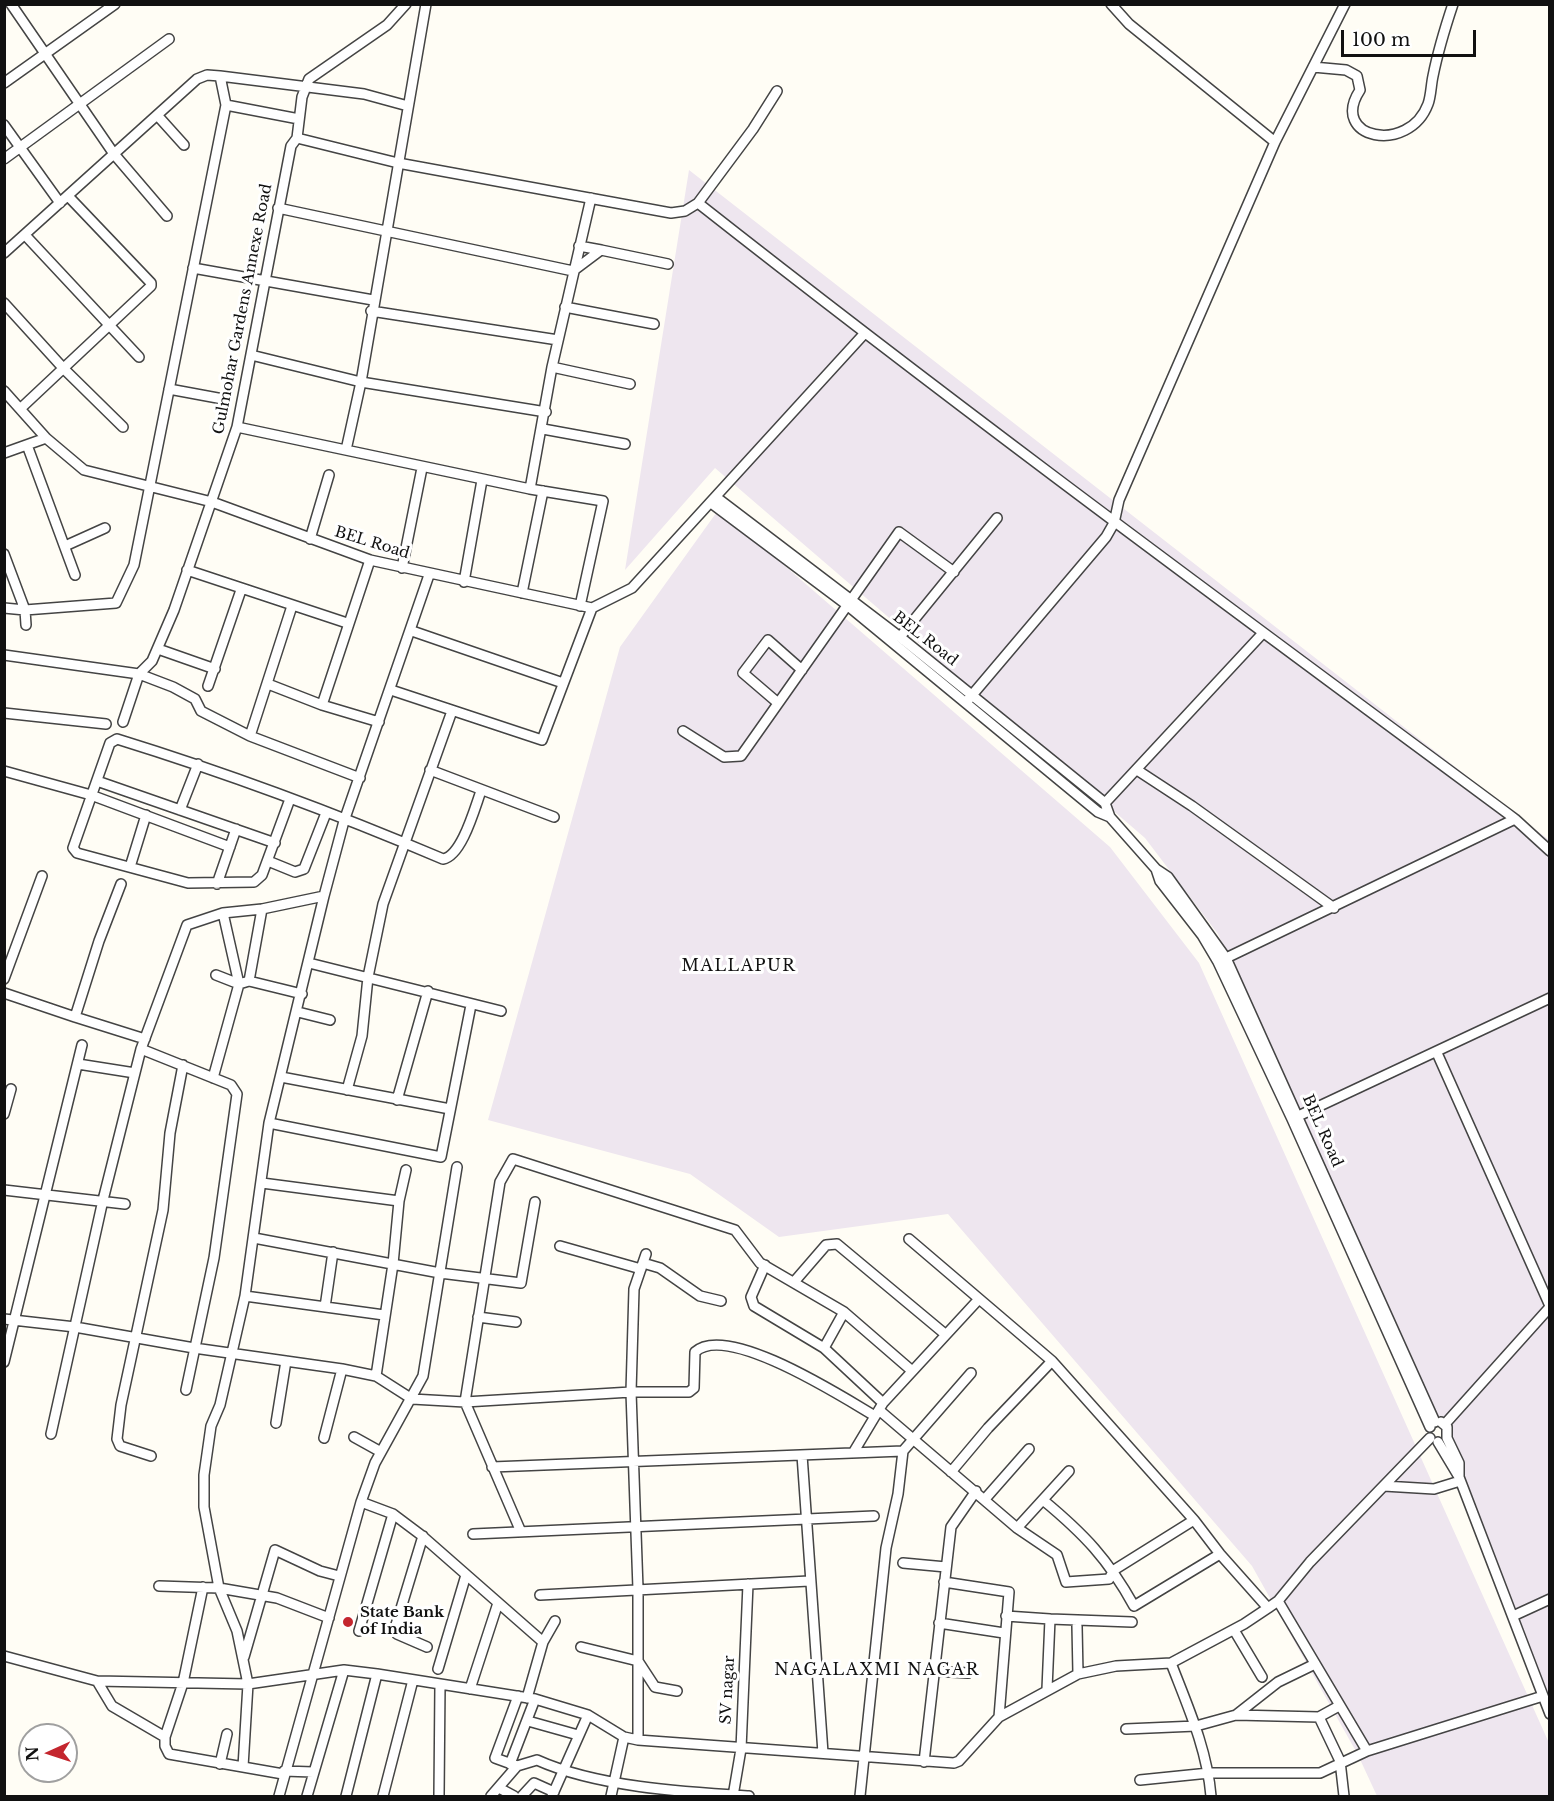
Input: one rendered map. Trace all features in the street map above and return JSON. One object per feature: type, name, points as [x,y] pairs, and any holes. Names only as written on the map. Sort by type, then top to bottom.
[{"type":"street","points":[[4,9],[11,4],[114,154],[167,216]]},
{"type":"street","points":[[4,82],[115,4]]},
{"type":"street","points":[[305,89],[309,79],[387,25],[406,4]]},
{"type":"street","points":[[346,450],[361,382],[371,311],[426,4]]},
{"type":"street","points":[[1111,4],[1129,24],[1275,142]]},
{"type":"street","points":[[969,698],[1106,537],[1114,523],[1119,500],[1275,142],[1345,4]]},
{"type":"street","points":[[1313,67],[1346,70],[1357,76],[1360,90],[1352,103],[1352,114],[1358,125],[1377,137],[1392,137],[1419,118],[1428,104],[1441,39],[1453,4]]},
{"type":"street","points":[[4,159],[170,39]]},
{"type":"street","points":[[4,254],[197,79],[207,75],[305,89],[364,94],[408,106]]},
{"type":"street","points":[[4,609],[25,610],[116,603],[134,565],[226,105],[220,76]]},
{"type":"street","name":"Gulmohar Gardens Annexe Road","points":[[123,722],[139,674],[158,649],[237,427],[278,208],[291,146],[297,138],[305,89]]},
{"type":"street","points":[[297,138],[399,163],[670,213],[685,211],[698,203],[753,129],[777,91]]},
{"type":"street","points":[[226,105],[299,119]]},
{"type":"street","points":[[158,115],[184,145]]},
{"type":"street","points":[[4,125],[60,203]]},
{"type":"street","points":[[20,410],[150,290],[151,283],[68,196]]},
{"type":"street","points":[[530,489],[543,429],[552,367],[591,198]]},
{"type":"street","points":[[698,203],[864,334],[1114,523],[1515,819],[1550,851]]},
{"type":"street","points":[[278,208],[385,233],[573,271],[601,250]]},
{"type":"street","points":[[25,235],[139,357]]},
{"type":"street","points":[[579,246],[668,264]]},
{"type":"street","points":[[193,268],[373,300]]},
{"type":"street","points":[[4,303],[64,369],[123,427]]},
{"type":"street","points":[[565,307],[654,324]]},
{"type":"street","points":[[371,311],[558,340]]},
{"type":"street","points":[[391,690],[542,740],[592,608],[632,588],[864,334]]},
{"type":"street","points":[[251,355],[361,382],[546,412]]},
{"type":"street","points":[[552,367],[630,384]]},
{"type":"street","points":[[169,389],[223,399]]},
{"type":"street","name":"BEL Road","points":[[4,391],[46,438],[84,470],[212,502],[370,560],[429,575],[592,608]]},
{"type":"street","points":[[237,427],[422,468],[603,501],[580,606]]},
{"type":"street","points":[[543,429],[625,444]]},
{"type":"street","points":[[4,453],[46,438]]},
{"type":"street","points":[[27,445],[75,575]]},
{"type":"street","points":[[402,568],[422,468]]},
{"type":"street","points":[[310,539],[329,475]]},
{"type":"street","points":[[464,582],[482,480]]},
{"type":"street","points":[[522,593],[543,491]]},
{"type":"street","name":"BEL Road","points":[[714,500],[1105,803],[1110,817],[1156,869],[1160,881],[1222,960],[1416,1387],[1437,1424]]},
{"type":"street","points":[[900,638],[998,518]]},
{"type":"street","points":[[65,546],[105,528]]},
{"type":"street","points":[[683,731],[724,757],[741,756],[899,532],[954,572]]},
{"type":"street","points":[[4,554],[25,610],[26,625]]},
{"type":"street","points":[[322,705],[347,623],[370,560]]},
{"type":"street","points":[[187,570],[241,590],[347,623]]},
{"type":"street","points":[[243,1767],[248,1684],[237,1631],[219,1588],[204,1507],[204,1475],[210,1426],[220,1404],[245,1296],[269,1123],[298,1012],[324,896],[344,821],[412,631],[429,575]]},
{"type":"street","points":[[208,686],[241,590]]},
{"type":"street","name":"BEL Road","points":[[848,602],[900,638],[1098,812],[1110,817]]},
{"type":"street","points":[[250,736],[292,606]]},
{"type":"street","points":[[412,631],[563,683]]},
{"type":"street","points":[[1105,803],[1263,633]]},
{"type":"street","points":[[778,703],[743,673],[768,640],[802,670]]},
{"type":"street","points":[[158,649],[215,669]]},
{"type":"street","points":[[4,655],[139,674],[173,687],[195,699],[201,711],[250,736],[360,778]]},
{"type":"street","points":[[268,684],[322,705],[379,722]]},
{"type":"street","points":[[347,1090],[362,1036],[368,977],[383,903],[403,842],[452,711]]},
{"type":"street","points":[[4,713],[106,724]]},
{"type":"street","points":[[290,799],[262,875],[254,882],[188,883],[77,853],[74,848],[110,743],[117,739],[198,764],[290,799],[326,813],[344,821],[403,842],[443,860],[448,858],[460,843],[481,791]]},
{"type":"street","points":[[180,810],[198,764]]},
{"type":"street","points":[[430,770],[554,817]]},
{"type":"street","points":[[1137,770],[1201,812],[1334,908]]},
{"type":"street","points":[[4,771],[91,795],[230,848]]},
{"type":"street","points":[[97,781],[275,843]]},
{"type":"street","points":[[268,861],[295,872],[304,869],[326,813]]},
{"type":"street","points":[[130,867],[146,815]]},
{"type":"street","points":[[1222,960],[1515,819]]},
{"type":"street","points":[[217,884],[236,829]]},
{"type":"street","points":[[4,979],[42,876]]},
{"type":"street","points":[[75,1017],[99,941],[121,884]]},
{"type":"street","points":[[51,1434],[103,1200],[141,1049],[187,925],[223,913],[262,909],[324,896]]},
{"type":"street","points":[[249,981],[262,909]]},
{"type":"street","points":[[213,1078],[239,984],[223,913]]},
{"type":"street","points":[[309,963],[501,1011]]},
{"type":"street","points":[[216,975],[239,984],[249,981],[302,994]]},
{"type":"street","points":[[397,1100],[428,991]]},
{"type":"street","points":[[4,993],[145,1038]]},
{"type":"street","points":[[1295,1118],[1550,998]]},
{"type":"street","points":[[269,1123],[441,1157],[471,1005]]},
{"type":"street","points":[[298,1012],[330,1020]]},
{"type":"street","points":[[4,1362],[82,1045]]},
{"type":"street","points":[[141,1049],[231,1085],[237,1094],[214,1257],[186,1390]]},
{"type":"street","points":[[1437,1053],[1550,1306],[1437,1424],[1438,1440],[1459,1463],[1460,1479],[1550,1714]]},
{"type":"street","points":[[78,1064],[135,1073]]},
{"type":"street","points":[[151,1456],[120,1446],[117,1439],[121,1405],[163,1210],[170,1133],[183,1065]]},
{"type":"street","points":[[280,1077],[450,1109]]},
{"type":"street","points":[[4,1114],[11,1089]]},
{"type":"street","points":[[520,1532],[465,1402],[483,1277],[500,1182],[513,1159],[735,1230],[765,1265],[844,1312],[911,1370]]},
{"type":"street","points":[[279,1797],[284,1772],[361,1502],[381,1452],[423,1376],[457,1167]]},
{"type":"street","points":[[375,1376],[393,1264],[399,1201],[406,1170]]},
{"type":"street","points":[[262,1183],[399,1201]]},
{"type":"street","points":[[4,1190],[125,1204]]},
{"type":"street","points":[[254,1238],[440,1274],[483,1277],[521,1284],[535,1202]]},
{"type":"street","points":[[909,1239],[1052,1361],[1194,1520],[1220,1554],[1268,1608]]},
{"type":"street","points":[[794,1282],[826,1245],[837,1244],[945,1334]]},
{"type":"street","points":[[560,1246],[643,1262],[660,1268],[700,1296],[721,1301]]},
{"type":"street","points":[[324,1307],[333,1252]]},
{"type":"street","points":[[638,1740],[638,1589],[631,1392],[633,1300],[643,1262]]},
{"type":"street","points":[[765,1265],[751,1297],[754,1306],[824,1348],[879,1409],[1017,1528],[1057,1555],[1066,1582],[1109,1579],[1114,1570],[1194,1520]]},
{"type":"street","points":[[245,1296],[384,1315]]},
{"type":"street","points":[[853,1453],[879,1409],[911,1370],[979,1299]]},
{"type":"street","points":[[824,1348],[844,1312]]},
{"type":"street","points":[[478,1317],[516,1322]]},
{"type":"street","points":[[4,1319],[75,1327],[194,1348],[342,1369],[375,1376],[412,1399],[465,1402],[631,1392],[689,1392],[694,1388],[695,1352],[701,1348],[725,1346],[769,1358],[879,1409]]},
{"type":"street","points":[[276,1423],[286,1361]]},
{"type":"street","points":[[951,1472],[988,1428],[1052,1361]]},
{"type":"street","points":[[324,1438],[342,1369]]},
{"type":"street","points":[[492,1467],[903,1451],[916,1439],[971,1373]]},
{"type":"street","points":[[1437,1424],[1438,1440]]},
{"type":"street","points":[[354,1437],[381,1452]]},
{"type":"street","points":[[4,1656],[97,1681],[248,1684],[344,1670],[527,1698],[588,1715],[624,1737],[638,1740],[823,1753],[862,1758],[924,1762],[959,1761],[999,1718],[1047,1689],[1078,1674],[1116,1666],[1171,1663],[1234,1630],[1268,1608],[1278,1601],[1310,1562],[1384,1485],[1438,1440]]},
{"type":"street","points":[[985,1499],[1029,1449]]},
{"type":"street","points":[[860,1797],[862,1758],[886,1548],[898,1494],[903,1451]]},
{"type":"street","points":[[802,1455],[809,1581],[823,1753]]},
{"type":"street","points":[[1017,1528],[1069,1471]]},
{"type":"street","points":[[1384,1485],[1434,1489],[1460,1479]]},
{"type":"street","points":[[924,1762],[951,1527],[976,1491]]},
{"type":"street","points":[[1043,1500],[1082,1532],[1114,1570],[1134,1606],[1220,1554]]},
{"type":"street","points":[[361,1502],[393,1514],[423,1536],[543,1642]]},
{"type":"street","points":[[359,1631],[393,1514]]},
{"type":"street","points":[[473,1534],[874,1516]]},
{"type":"street","points":[[423,1536],[394,1628],[397,1634],[427,1647]]},
{"type":"street","points":[[244,1659],[264,1596],[275,1550],[320,1571],[339,1576]]},
{"type":"street","points":[[903,1563],[946,1567]]},
{"type":"street","points":[[438,1669],[466,1575]]},
{"type":"street","points":[[540,1595],[809,1581]]},
{"type":"street","points":[[944,1582],[1008,1590],[999,1718]]},
{"type":"street","name":"SV nagar","points":[[733,1796],[741,1749],[748,1584]]},
{"type":"street","points":[[159,1586],[219,1588],[277,1598],[329,1618]]},
{"type":"street","points":[[203,1587],[183,1683],[165,1737],[165,1746],[169,1754],[243,1767],[284,1772],[313,1772]]},
{"type":"street","points":[[1513,1616],[1550,1599]]},
{"type":"street","points":[[1278,1601],[1367,1751]]},
{"type":"street","points":[[470,1689],[498,1603]]},
{"type":"street","points":[[1006,1616],[1132,1622]]},
{"type":"street","points":[[1047,1689],[1050,1619]]},
{"type":"street","points":[[555,1621],[543,1642],[527,1698],[495,1755],[496,1760],[514,1765],[537,1760],[563,1771],[612,1781],[749,1797]]},
{"type":"street","points":[[939,1623],[1004,1633]]},
{"type":"street","points":[[1077,1626],[1078,1674]]},
{"type":"street","points":[[1234,1630],[1262,1677]]},
{"type":"street","points":[[581,1647],[638,1661],[655,1687],[677,1691]]},
{"type":"street","points":[[1171,1663],[1196,1726],[1209,1773],[1211,1797]]},
{"type":"street","points":[[1236,1715],[1278,1682],[1315,1664]]},
{"type":"street","points":[[307,1797],[344,1670]]},
{"type":"street","points":[[934,1671],[968,1673]]},
{"type":"street","points":[[346,1797],[377,1674]]},
{"type":"street","points":[[383,1797],[413,1680]]},
{"type":"street","points":[[97,1681],[112,1706],[165,1737]]},
{"type":"street","points":[[439,1796],[440,1684]]},
{"type":"street","points":[[1140,1780],[1209,1773],[1320,1773],[1340,1761],[1367,1751],[1543,1696]]},
{"type":"street","points":[[491,1797],[514,1765],[528,1721],[527,1698]]},
{"type":"street","points":[[1126,1729],[1196,1726],[1236,1715],[1319,1717],[1339,1706]]},
{"type":"street","points":[[522,1797],[534,1783],[553,1794],[588,1715]]},
{"type":"street","points":[[1319,1717],[1340,1761],[1344,1797]]},
{"type":"street","points":[[528,1721],[578,1735]]},
{"type":"street","points":[[220,1764],[227,1734]]},
{"type":"street","points":[[611,1797],[612,1781],[624,1737]]},
{"type":"street","points":[[499,1788],[514,1797]]},
{"type":"shaded area","points":[[689,170],[1549,840],[1549,1699],[1464,1480],[1218,934],[1145,838],[715,468],[625,570]]},
{"type":"shaded area","points":[[719,509],[1110,847],[1199,963],[1549,1743],[1549,1796],[1377,1796],[1358,1755],[1252,1566],[948,1214],[779,1237],[690,1174],[488,1120],[620,647]]},
{"type":"place","name":"State Bank of India","points":[[348,1622]]},
{"type":"district","name":"MALLAPUR","points":[[739,966]]},
{"type":"district","name":"NAGALAXMI NAGAR","points":[[877,1670]]}]
